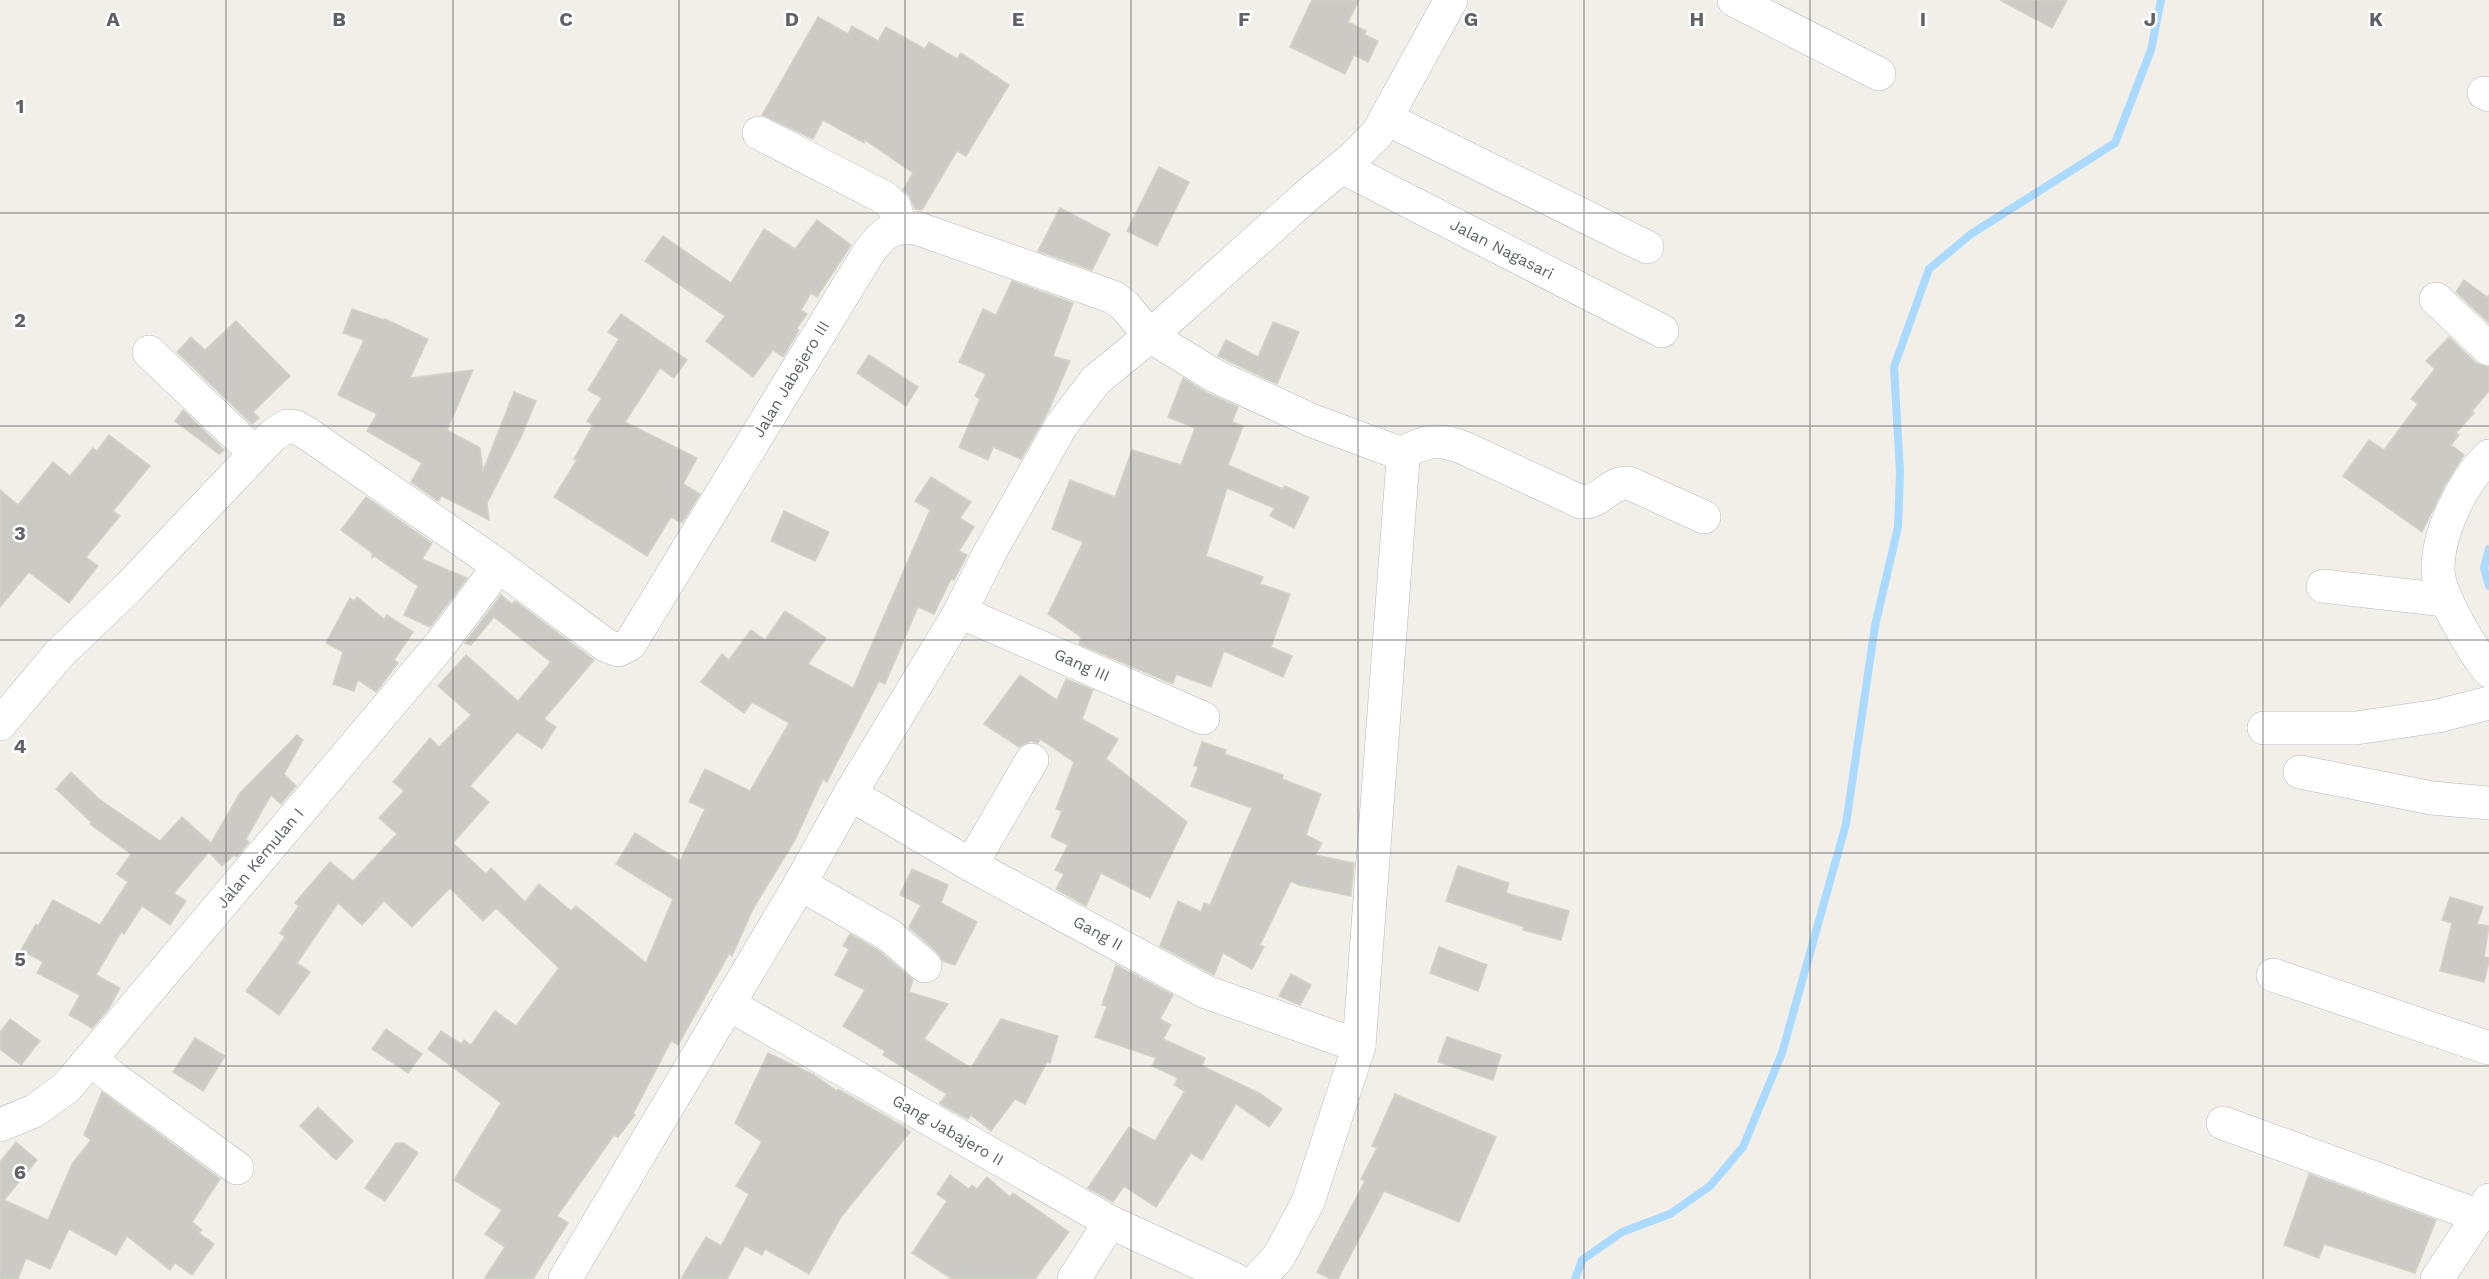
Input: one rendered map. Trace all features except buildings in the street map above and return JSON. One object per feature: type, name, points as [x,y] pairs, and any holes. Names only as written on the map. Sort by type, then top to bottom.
[{"type":"street","points":[[577,1275],[728,1004],[800,884],[850,794],[960,612],[989,554],[1061,426],[1096,380],[1150,336],[1377,134],[1451,0]]},
{"type":"street","points":[[1734,0],[1879,74]]},
{"type":"street","points":[[1387,119],[1647,247]]},
{"type":"street","points":[[759,133],[885,198],[895,208],[900,227],[916,228],[1113,297],[1125,306],[1150,336],[1215,375],[1313,421],[1400,455],[1403,480],[1359,1046],[1308,1202],[1278,1258],[1258,1279]]},
{"type":"street","name":"Jalan Nagasari","points":[[1342,167],[1662,332]]},
{"type":"street","name":"Jalan Jabejero III","points":[[0,724],[60,653],[128,588],[278,430],[287,426],[296,427],[500,566],[607,646],[618,650],[630,644],[869,252],[886,232],[900,227]]},
{"type":"street","points":[[2436,299],[2489,349]]},
{"type":"street","points":[[148,352],[255,453]]},
{"type":"street","points":[[1400,455],[1421,443],[1433,441],[1448,443],[1464,448],[1581,502],[1593,501],[1619,482],[1629,483],[1704,517]]},
{"type":"street","points":[[2489,456],[2459,495],[2442,544],[2438,573],[2445,600],[2489,671]]},
{"type":"street","name":"Jalan Kemulan I","points":[[0,1125],[34,1111],[66,1088],[440,645],[500,566]]},
{"type":"street","points":[[2323,586],[2445,600]]},
{"type":"street","name":"Gang III","points":[[960,612],[1203,718]]},
{"type":"street","points":[[2264,728],[2356,728],[2438,716],[2489,703]]},
{"type":"street","points":[[971,865],[1032,760]]},
{"type":"street","points":[[2300,772],[2432,798],[2489,803]]},
{"type":"street","name":"Gang II","points":[[850,794],[971,865],[1206,992],[1359,1046]]},
{"type":"street","points":[[800,884],[889,935],[925,966]]},
{"type":"street","points":[[2273,975],[2489,1048]]},
{"type":"street","name":"Gang Jabajero II","points":[[728,1004],[1110,1222],[1234,1279]]},
{"type":"street","points":[[90,1059],[237,1168]]},
{"type":"street","points":[[2223,1123],[2484,1208],[2437,1279]]},
{"type":"street","points":[[1074,1279],[1110,1222]]},
{"type":"waterway","points":[[1575,1279],[1582,1260],[1622,1232],[1670,1214],[1710,1186],[1743,1147],[1782,1053],[1846,824],[1875,626],[1898,527],[1900,473],[1894,367],[1929,269],[1971,234],[2115,143],[2151,50],[2161,0]]},
{"type":"waterway","points":[[2489,549],[2484,568],[2489,586]]}]
